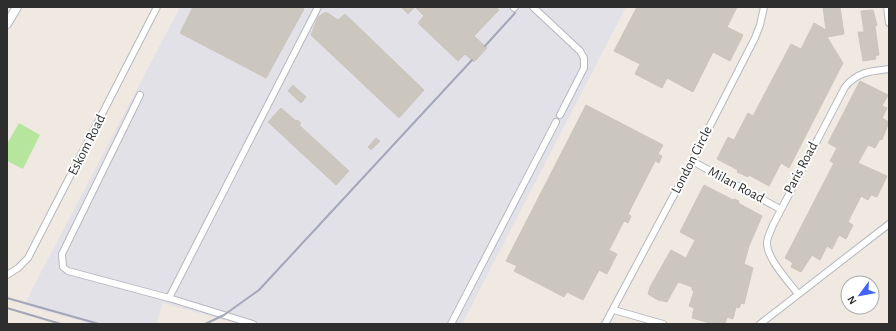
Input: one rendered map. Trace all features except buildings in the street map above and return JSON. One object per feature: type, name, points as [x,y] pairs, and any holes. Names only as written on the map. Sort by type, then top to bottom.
[{"type":"street","points":[[7,24],[16,7]]},
{"type":"street","name":"Eskom Road","points":[[7,275],[18,268],[28,258],[157,7]]},
{"type":"street","points":[[169,298],[318,7]]},
{"type":"street","points":[[532,7],[580,51],[584,58],[584,68],[560,115]]},
{"type":"street","name":"London Circle","points":[[605,324],[614,310],[755,38],[764,7]]},
{"type":"street","points":[[887,7],[889,23]]},
{"type":"street","name":"Paris Road","points":[[798,294],[773,261],[767,243],[780,209],[845,87],[851,79],[862,72],[889,69]]},
{"type":"street","points":[[140,95],[62,254],[61,261],[63,267],[68,271],[169,298],[253,324]]},
{"type":"street","points":[[451,324],[556,122]]},
{"type":"street","name":"Milan Road","points":[[692,161],[780,209]]},
{"type":"street","points":[[760,324],[889,224]]},
{"type":"street","points":[[614,310],[663,324]]},
{"type":"shaded area","points":[[180,7],[626,7],[462,324],[239,324],[163,303],[156,324],[92,324],[24,305]]},
{"type":"green space","points":[[19,123],[40,135],[23,169],[7,161],[7,144]]},
{"type":"railway","points":[[485,46],[515,13]]},
{"type":"railway","points":[[205,324],[224,315],[259,290],[472,60]]},
{"type":"railway","points":[[7,298],[99,324]]},
{"type":"railway","points":[[7,308],[61,324]]}]
